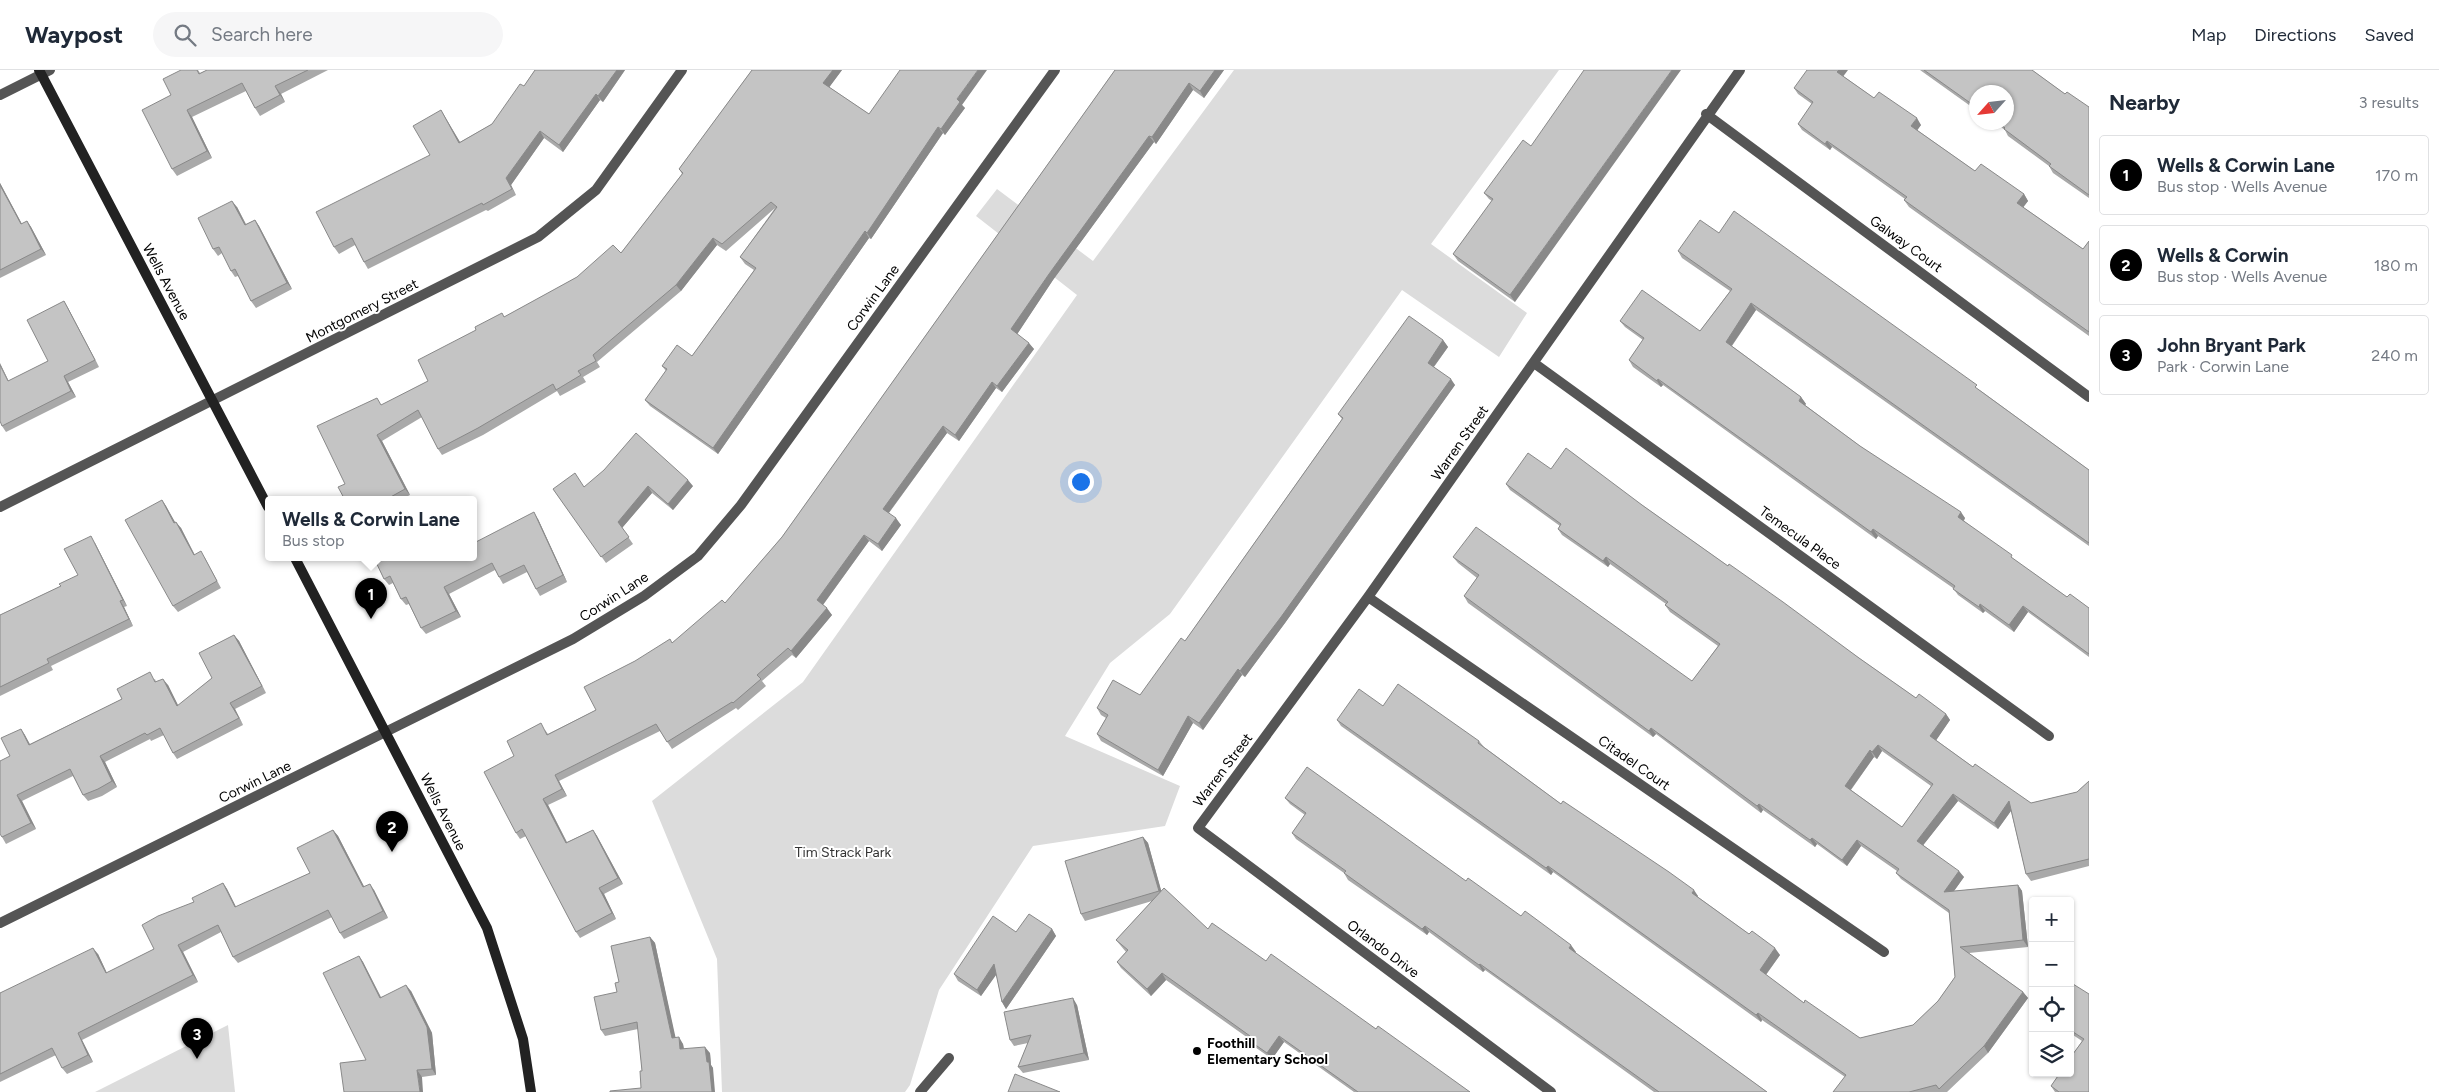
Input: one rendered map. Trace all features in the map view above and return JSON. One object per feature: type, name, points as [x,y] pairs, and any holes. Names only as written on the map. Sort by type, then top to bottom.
[{"type":"main road","name":"Wells Avenue","points":[[43,72],[265,500]]},
{"type":"main road","name":"Wells Avenue","points":[[297,561],[487,928],[524,1039],[531,1092]]},
{"type":"street","name":"Montgomery Street","points":[[0,507],[538,237],[596,190],[682,70]]},
{"type":"street","name":"Corwin Lane","points":[[0,923],[573,640],[644,596],[698,556],[741,506],[1055,70]]},
{"type":"street","name":"Warren Street","points":[[1198,828],[1368,597],[1534,363],[1706,114],[1740,70]]},
{"type":"street","points":[[0,95],[43,72]]},
{"type":"street","name":"Galway Court","points":[[1706,114],[2089,397]]},
{"type":"street","name":"Temecula Place","points":[[1534,363],[2049,736]]},
{"type":"street","name":"Citadel Court","points":[[1368,597],[1884,952]]},
{"type":"street","name":"Orlando Drive","points":[[1198,828],[1551,1092]]},
{"type":"street","points":[[920,1092],[949,1058]]},
{"type":"green space","name":"Tim Strack Park","points":[[1234,70],[1559,70],[1431,244],[1527,313],[1499,357],[1402,290],[1170,614],[1110,663],[1065,736],[1180,786],[1165,826],[1033,846],[939,990],[910,1085],[905,1092],[722,1092],[717,959],[652,801],[803,682],[1077,295],[976,216],[997,189],[1093,261]]},
{"type":"green space","points":[[228,1025],[235,1092],[95,1092]]},
{"type":"building","points":[[181,70],[197,70],[199,74],[207,70],[308,70],[275,86],[280,95],[255,108],[242,83],[187,110],[207,151],[172,169],[142,110],[171,95],[163,79]]},
{"type":"building","points":[[535,70],[617,70],[598,96],[596,94],[559,145],[540,131],[506,178],[512,189],[483,205],[482,203],[364,262],[352,238],[334,247],[316,212],[430,155],[413,126],[441,110],[459,143],[492,124],[520,84],[524,86]]},
{"type":"building","points":[[752,70],[833,70],[823,83],[869,114],[900,70],[978,70],[957,99],[960,102],[941,129],[938,127],[867,233],[865,231],[713,448],[645,400],[667,369],[662,366],[677,345],[692,356],[756,268],[740,257],[777,207],[771,202],[722,244],[713,238],[676,285],[593,355],[596,361],[578,371],[581,375],[556,390],[553,384],[438,449],[418,410],[377,435],[405,489],[392,496],[343,496],[338,487],[345,484],[317,426],[377,398],[381,405],[428,381],[418,360],[476,330],[475,327],[502,313],[504,317],[577,277],[613,245],[621,253],[683,173],[679,169]]},
{"type":"building","points":[[1115,70],[1215,70],[1200,91],[1189,83],[1152,137],[1149,136],[1049,274],[1011,329],[1029,343],[997,386],[992,382],[955,435],[943,426],[883,509],[896,518],[878,544],[864,535],[817,600],[827,608],[791,651],[788,648],[757,675],[761,679],[733,703],[667,742],[656,724],[555,775],[562,789],[543,799],[566,843],[593,830],[618,878],[599,888],[612,913],[576,932],[522,829],[516,833],[484,772],[514,756],[507,741],[541,723],[547,735],[596,710],[584,687],[635,661],[670,639],[672,643],[722,600],[725,603],[782,537]]},
{"type":"building","points":[[1584,70],[1672,70],[1510,295],[1453,254],[1493,199],[1484,193],[1523,140],[1531,146]]},
{"type":"building","points":[[1807,70],[1839,70],[1837,72],[1874,98],[1879,92],[1917,118],[1911,126],[1975,171],[1981,164],[2024,194],[2017,203],[2083,249],[2089,241],[2089,332],[1904,200],[1907,197],[1827,141],[1825,144],[1798,124],[1813,102],[1794,88]]},
{"type":"building","points":[[1924,70],[2032,70],[2065,94],[2067,92],[2089,107],[2089,195],[2049,166],[2051,164],[2005,130],[2014,130],[2014,85],[1969,85],[1969,102]]},
{"type":"building","points":[[0,185],[21,224],[27,221],[41,249],[0,270]]},
{"type":"building","points":[[232,201],[245,225],[255,220],[287,283],[251,301],[235,269],[231,271],[219,247],[213,249],[198,218]]},
{"type":"building","points":[[1734,211],[1977,385],[1975,387],[2089,470],[2089,543],[1751,303],[1726,342],[1801,397],[1799,401],[1860,446],[1961,512],[1958,517],[2012,555],[2011,557],[2067,597],[2070,594],[2089,608],[2089,654],[2023,606],[2009,625],[1980,604],[1979,607],[1953,589],[1955,586],[1873,529],[1871,532],[1629,360],[1644,338],[1620,321],[1642,290],[1700,331],[1732,289],[1678,251],[1700,220],[1719,233]]},
{"type":"building","points":[[64,301],[95,360],[64,376],[71,391],[2,426],[0,421],[0,365],[8,381],[48,361],[27,320]]},
{"type":"building","points":[[1409,316],[1443,340],[1428,363],[1451,379],[1281,617],[1240,671],[1238,669],[1199,723],[1188,716],[1158,770],[1097,734],[1108,715],[1097,708],[1113,680],[1140,695],[1181,638],[1185,641],[1343,418],[1338,414]]},
{"type":"building","points":[[636,433],[688,480],[668,504],[648,486],[618,522],[629,537],[601,557],[553,489],[575,473],[584,487],[604,470]]},
{"type":"building","points":[[1566,448],[1642,505],[1728,566],[1729,564],[1783,602],[1916,698],[1919,694],[1946,714],[1930,736],[1973,767],[1975,764],[2031,803],[2077,792],[2089,781],[2089,859],[2026,874],[2009,801],[1994,823],[1953,794],[1917,841],[1959,871],[1944,892],[2018,885],[2023,940],[1960,947],[2023,992],[1984,1046],[1939,1089],[1936,1085],[1909,1092],[1833,1092],[1846,1075],[1758,1013],[1756,1015],[1548,866],[1546,868],[1337,720],[1359,689],[1383,706],[1398,684],[1479,741],[1478,743],[1561,804],[1563,801],[1669,872],[1694,890],[1692,893],[1749,934],[1752,931],[1775,948],[1760,970],[1804,1003],[1805,1000],[1860,1038],[1913,1025],[1938,1001],[1955,977],[1949,910],[1896,873],[1899,869],[1857,840],[1842,860],[1759,804],[1757,806],[1651,728],[1649,731],[1464,596],[1479,575],[1453,557],[1476,527],[1692,681],[1720,644],[1665,605],[1668,602],[1606,557],[1603,561],[1558,529],[1561,524],[1506,484],[1528,453],[1551,469]],"holes":[[[1878,745],[1933,784],[1902,827],[1845,786],[1870,750],[1872,752]]]},
{"type":"building","points":[[162,500],[194,555],[201,551],[217,581],[173,606],[125,520]]},
{"type":"building","points":[[534,512],[563,575],[536,589],[524,565],[499,577],[492,563],[444,587],[456,611],[421,628],[406,597],[401,599],[390,576],[384,579],[375,561],[477,561],[477,541]]},
{"type":"building","points":[[91,536],[123,600],[120,601],[129,619],[47,659],[49,663],[0,687],[0,615],[61,586],[59,584],[78,575],[64,549]]},
{"type":"building","points":[[234,635],[262,686],[230,703],[239,718],[173,753],[160,728],[147,735],[145,733],[100,756],[112,781],[83,795],[70,769],[17,795],[31,823],[2,837],[0,834],[0,761],[10,756],[1,738],[21,729],[29,745],[122,699],[117,689],[150,672],[155,682],[163,679],[177,706],[212,678],[199,653]]},
{"type":"building","points":[[1307,767],[1466,881],[1468,878],[1521,916],[1525,911],[1571,945],[1569,948],[1767,1092],[1659,1092],[1425,926],[1422,929],[1344,873],[1346,871],[1292,833],[1306,813],[1285,798]]},
{"type":"building","points":[[333,830],[363,887],[370,884],[383,911],[340,933],[328,910],[233,957],[218,925],[178,945],[193,975],[78,1033],[88,1055],[62,1068],[52,1048],[0,1074],[0,993],[93,948],[106,973],[154,949],[142,925],[158,916],[194,902],[192,898],[223,883],[235,907],[310,873],[297,848]]},
{"type":"building","points":[[1143,837],[1159,891],[1081,914],[1065,861]]},
{"type":"building","points":[[1164,888],[1208,929],[1212,923],[1266,961],[1271,954],[1376,1029],[1378,1026],[1470,1092],[1358,1092],[1279,1036],[1267,1053],[1247,1039],[1250,1036],[1162,973],[1147,989],[1117,962],[1128,950],[1116,940]]},
{"type":"building","points":[[1029,914],[1052,929],[1002,1002],[994,964],[977,990],[954,974],[993,916],[1016,932]]},
{"type":"building","points":[[650,937],[672,1038],[679,1037],[680,1049],[705,1047],[707,1062],[709,1062],[712,1092],[610,1092],[641,1088],[640,1071],[642,1071],[637,1022],[601,1030],[594,997],[617,992],[615,983],[619,982],[611,946]]},
{"type":"building","points":[[359,956],[380,998],[406,985],[427,1027],[432,1069],[417,1070],[420,1092],[344,1092],[340,1063],[366,1060],[323,973]]},
{"type":"building","points":[[2074,985],[2089,994],[2089,1092],[2059,1092],[2051,1086],[2057,1077],[2074,1077],[2074,1053],[2084,1039],[2074,1033]]},
{"type":"building","points":[[1073,998],[1084,1053],[1018,1067],[1031,1035],[1010,1040],[1004,1012]]},
{"type":"building","points":[[1015,1074],[1060,1092],[1008,1092]]},
{"type":"place","name":"Wells & Corwin Lane","points":[[371,619]]},
{"type":"place","name":"Wells & Corwin","points":[[392,852]]},
{"type":"place","name":"Foothill Elementary School","points":[[1197,1051]]},
{"type":"place","name":"John Bryant Park","points":[[197,1059]]}]
